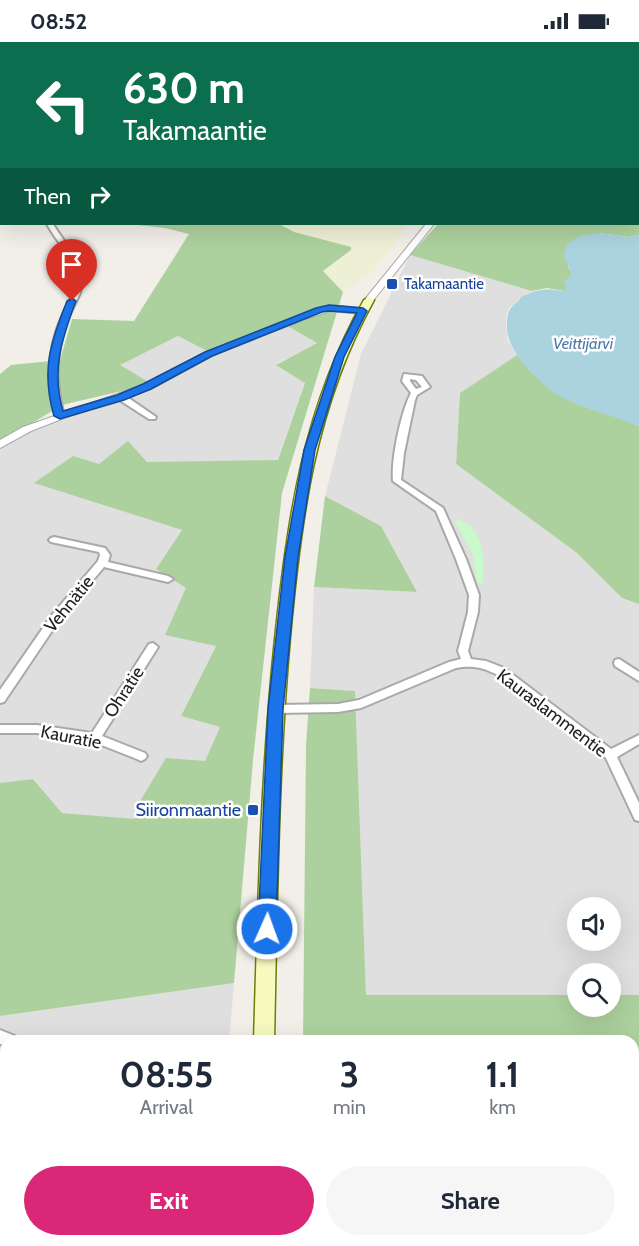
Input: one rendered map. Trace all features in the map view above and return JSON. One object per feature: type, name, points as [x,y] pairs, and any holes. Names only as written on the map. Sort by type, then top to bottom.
[{"type":"main road","points":[[264,1035],[276,709],[291,557],[309,450],[345,342],[366,305]]},
{"type":"street","points":[[51,225],[79,276],[80,283],[57,337],[52,366],[53,394],[60,416]]},
{"type":"street","points":[[0,445],[27,429],[60,416],[121,398],[209,354],[310,314],[329,308],[366,305],[429,225]]},
{"type":"street","points":[[276,709],[338,708],[361,704],[467,661],[463,651],[473,612],[474,595],[461,559],[440,510],[397,481],[394,475],[401,451],[407,413],[415,393]]},
{"type":"street","points":[[121,398],[152,417]]},
{"type":"street","name":"Vehnätie","points":[[0,699],[56,617],[102,564],[105,555],[102,550],[54,540]]},
{"type":"street","points":[[102,564],[168,579]]},
{"type":"street","name":"Ohratie","points":[[95,738],[153,647]]},
{"type":"street","name":"Kauraslammentie","points":[[467,661],[481,662],[500,671],[610,755],[639,816]]},
{"type":"street","points":[[619,663],[639,677]]},
{"type":"street","name":"Kauratie","points":[[0,729],[37,729],[95,738],[141,756]]},
{"type":"street","points":[[610,755],[639,740]]},
{"type":"shaded area","points":[[410,255],[532,291],[510,307],[506,316],[507,339],[517,355],[460,393],[456,464],[577,553],[622,598],[639,604],[639,995],[621,995],[621,963],[567,963],[567,995],[366,996],[355,691],[310,688],[314,587],[417,592],[381,526],[325,496],[361,354]]},
{"type":"shaded area","points":[[284,324],[318,343],[276,364],[305,383],[278,460],[99,464],[35,483],[182,530],[156,569],[186,588],[216,646],[181,716],[220,727],[205,761],[140,801],[135,820],[62,813],[33,779],[0,783],[0,447],[26,429],[151,384],[119,365],[178,336],[213,354]]},
{"type":"shaded area","points":[[234,983],[230,1035],[0,1035],[0,1016]]},
{"type":"green space","points":[[136,225],[281,225],[294,232],[351,247],[351,250],[323,271],[343,292],[282,493],[253,760],[234,983],[0,1016],[0,783],[33,779],[62,813],[135,819],[140,801],[166,758],[205,761],[220,727],[181,716],[216,646],[165,635],[186,588],[156,569],[182,530],[34,483],[73,456],[99,464],[128,441],[147,462],[278,460],[305,383],[276,365],[317,343],[284,324],[213,354],[178,336],[120,365],[152,384],[62,405],[0,443],[0,374],[11,365],[60,360],[72,319],[134,321],[189,234],[165,228]]},
{"type":"green space","points":[[281,225],[411,225],[404,229],[371,274],[343,292],[323,272],[351,250],[294,232]]},
{"type":"green space","points":[[437,225],[639,225],[639,235],[628,237],[599,233],[568,266],[572,274],[568,288],[564,291],[547,288],[532,291],[410,255]]},
{"type":"green space","points":[[517,355],[530,371],[558,393],[639,426],[639,604],[622,598],[577,553],[456,464],[460,393]]},
{"type":"green space","points":[[325,496],[381,526],[417,592],[314,587]]},
{"type":"green space","points":[[457,519],[473,529],[478,537],[483,555],[483,583],[477,583],[473,555],[455,522]]},
{"type":"green space","points":[[310,688],[355,691],[366,995],[567,995],[567,1017],[621,1017],[621,995],[639,995],[639,1035],[303,1035],[306,745]]},
{"type":"water","name":"Veittijärvi","points":[[599,233],[628,237],[639,235],[639,426],[579,405],[552,391],[534,376],[518,357],[508,337],[508,313],[521,297],[547,289],[563,291],[567,288],[564,282],[572,274],[564,256],[567,244],[581,236]]},
{"type":"place","name":"Takamaantie","points":[[392,284]]},
{"type":"place","name":"Siironmaantie","points":[[253,810]]},
{"type":"route","points":[[72,301],[57,337],[52,366],[53,394],[60,416],[121,398],[209,354],[319,310],[329,308],[363,311],[345,342],[309,450],[291,557],[276,709],[267,929]]}]
